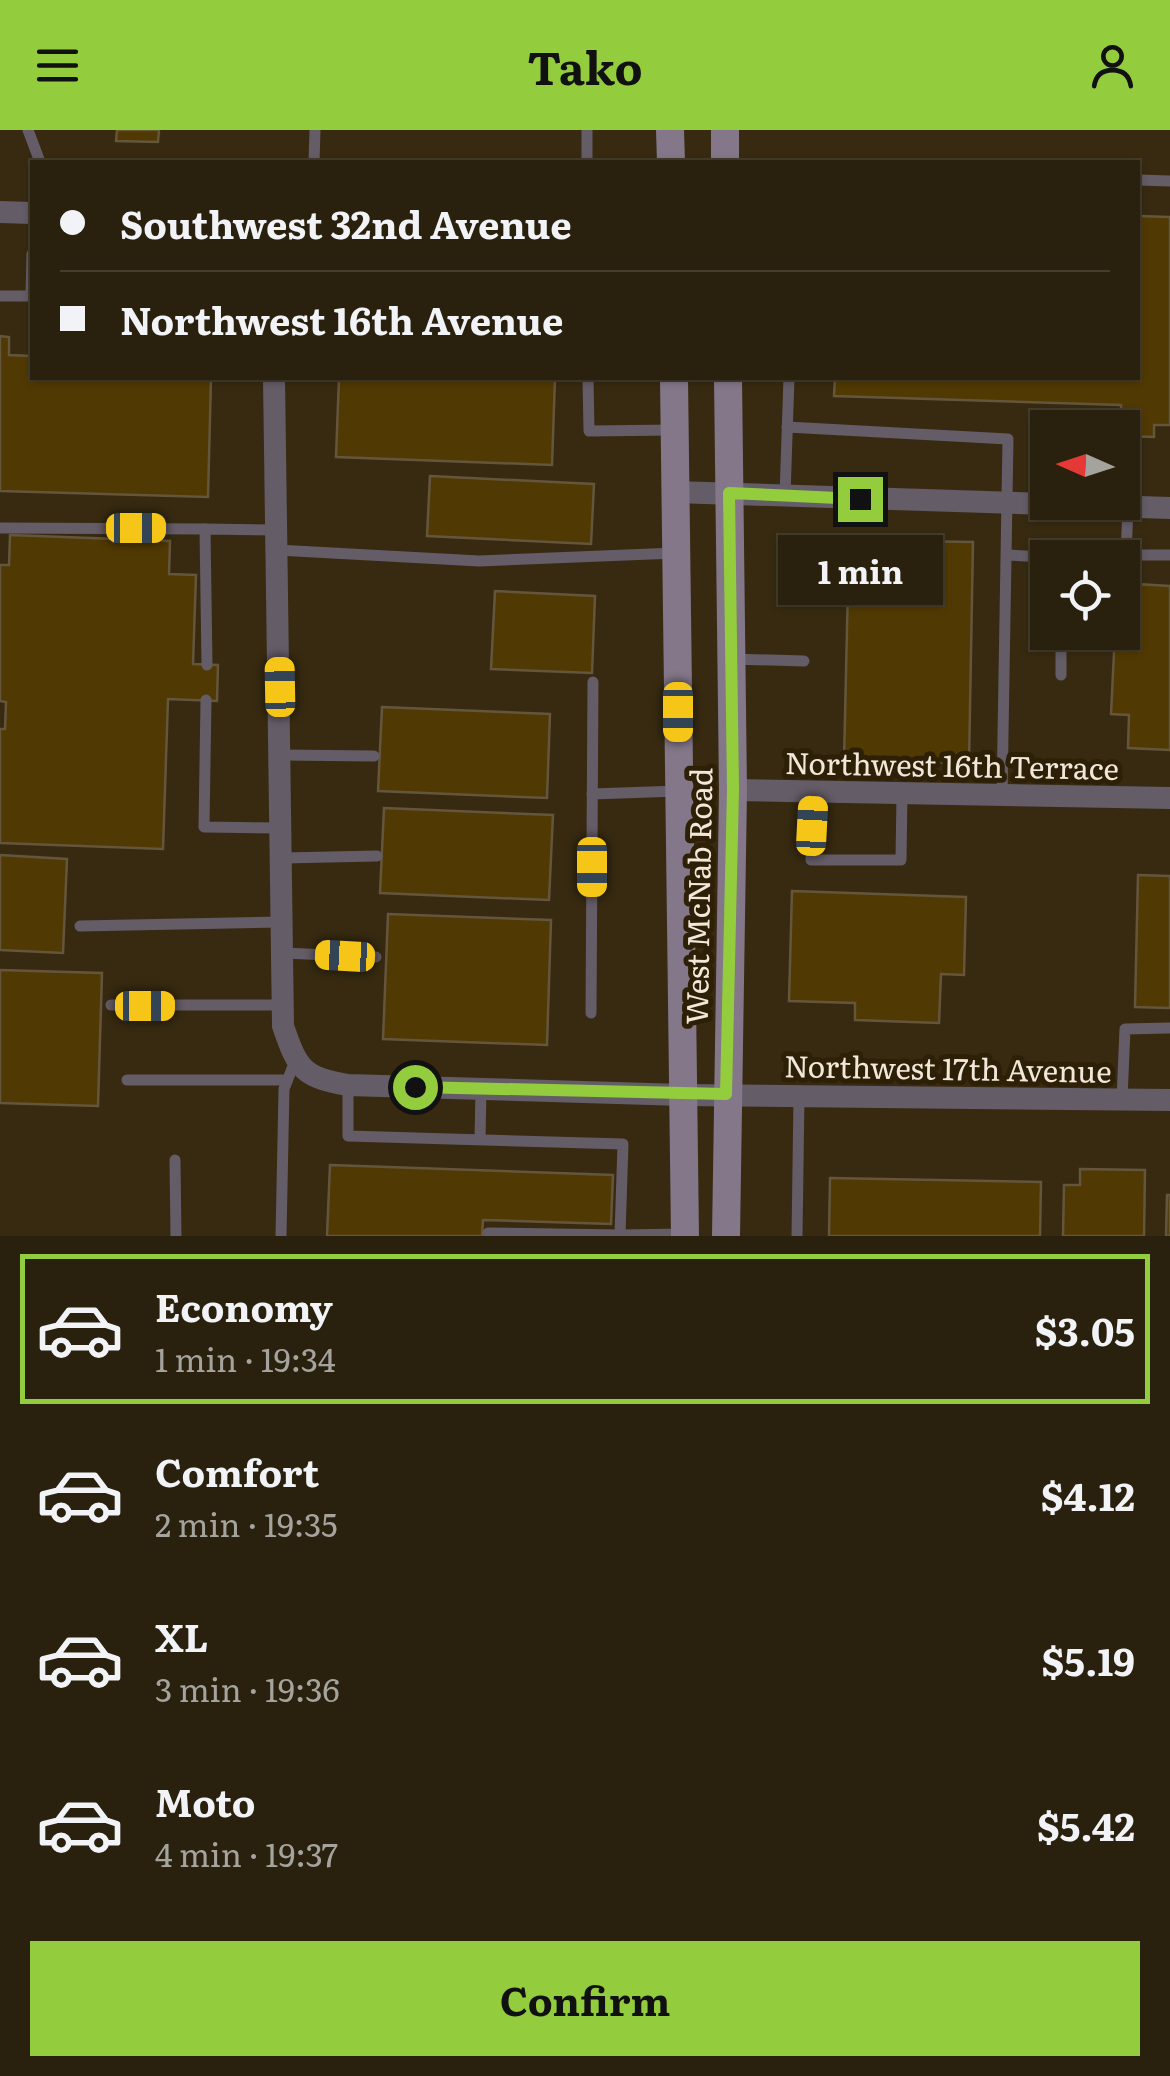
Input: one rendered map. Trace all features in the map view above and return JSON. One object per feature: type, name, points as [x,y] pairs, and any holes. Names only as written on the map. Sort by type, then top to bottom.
[{"type":"main road","points":[[670,130],[671,160]]},
{"type":"main road","points":[[724,130],[725,160]]},
{"type":"main road","name":"West McNab Road","points":[[674,380],[685,1235]]},
{"type":"main road","name":"West McNab Road","points":[[726,1236],[733,790],[728,380]]},
{"type":"street","points":[[0,212],[30,214]]},
{"type":"street","points":[[274,380],[283,1026],[291,1070]]},
{"type":"street","points":[[675,492],[1030,506]]},
{"type":"street","points":[[1140,507],[1170,508]]},
{"type":"street","name":"Northwest 16th Terrace","points":[[733,790],[1170,798]]},
{"type":"street","name":"Northwest 17th Avenue","points":[[291,1070],[348,1085],[683,1095],[1170,1100]]},
{"type":"lane","points":[[28,130],[39,160]]},
{"type":"lane","points":[[314,160],[315,130]]},
{"type":"lane","points":[[586,130],[586,160]]},
{"type":"lane","points":[[1140,180],[1170,181]]},
{"type":"lane","points":[[0,296],[30,296]]},
{"type":"lane","points":[[588,380],[589,430],[674,430]]},
{"type":"lane","points":[[786,495],[789,380]]},
{"type":"lane","points":[[788,427],[1008,439],[1002,795]]},
{"type":"lane","points":[[1127,520],[1126,555],[1170,555]]},
{"type":"lane","points":[[0,528],[205,529],[479,561],[676,553]]},
{"type":"lane","points":[[205,529],[207,664]]},
{"type":"lane","points":[[1007,555],[1030,556]]},
{"type":"lane","points":[[1060,676],[1061,650]]},
{"type":"lane","points":[[731,659],[804,661]]},
{"type":"lane","points":[[591,1013],[593,682]]},
{"type":"lane","points":[[206,700],[204,828],[283,828]]},
{"type":"lane","points":[[282,755],[374,756]]},
{"type":"lane","points":[[592,794],[679,792]]},
{"type":"lane","points":[[814,792],[811,860],[901,860],[902,794]]},
{"type":"lane","points":[[283,858],[377,856]]},
{"type":"lane","points":[[80,926],[283,922]]},
{"type":"lane","points":[[283,953],[376,958]]},
{"type":"lane","points":[[110,1006],[284,1005]]},
{"type":"lane","points":[[1122,1100],[1125,1028],[1170,1028]]},
{"type":"lane","points":[[127,1080],[291,1070],[280,1146],[282,1236]]},
{"type":"lane","points":[[348,1085],[348,1136],[623,1144],[620,1236]]},
{"type":"lane","points":[[480,1140],[481,1089]]},
{"type":"lane","points":[[797,1236],[799,1096]]},
{"type":"lane","points":[[174,1160],[176,1236]]},
{"type":"lane","points":[[488,1233],[685,1235]]},
{"type":"building","points":[[117,130],[159,130],[158,142],[116,141]]},
{"type":"building","points":[[1140,216],[1170,217],[1170,425],[1154,425],[1154,437],[1140,437],[1140,410],[1121,410],[1121,405],[834,396],[835,380],[1140,380]]},
{"type":"building","points":[[0,336],[9,337],[9,355],[30,356],[30,380],[211,380],[208,497],[0,491]]},
{"type":"building","points":[[339,380],[555,380],[552,465],[336,457]]},
{"type":"building","points":[[430,476],[594,484],[591,544],[427,536]]},
{"type":"building","points":[[10,535],[170,541],[169,574],[196,575],[193,664],[218,665],[217,701],[168,699],[163,849],[0,843],[0,729],[5,729],[6,702],[0,701],[0,565],[9,565]]},
{"type":"building","points":[[849,540],[973,542],[969,763],[844,761]]},
{"type":"building","points":[[1140,584],[1170,586],[1170,750],[1128,748],[1129,715],[1111,714],[1114,650],[1140,650]]},
{"type":"building","points":[[495,591],[595,596],[592,673],[491,669]]},
{"type":"building","points":[[382,707],[550,714],[547,798],[378,791]]},
{"type":"building","points":[[384,808],[553,815],[549,900],[380,893]]},
{"type":"building","points":[[0,855],[67,859],[63,953],[0,950]]},
{"type":"building","points":[[1138,875],[1170,876],[1170,1008],[1135,1007]]},
{"type":"building","points":[[792,891],[966,897],[964,975],[941,974],[939,1023],[855,1020],[855,1003],[789,1001]]},
{"type":"building","points":[[388,914],[551,920],[547,1045],[383,1039]]},
{"type":"building","points":[[0,970],[102,973],[98,1106],[0,1103]]},
{"type":"building","points":[[330,1165],[613,1175],[611,1224],[483,1220],[482,1236],[327,1236]]},
{"type":"building","points":[[1080,1169],[1145,1170],[1144,1236],[1063,1236],[1064,1185],[1080,1185]]},
{"type":"building","points":[[830,1178],[1041,1182],[1040,1236],[829,1236]]},
{"type":"building","points":[[1170,1195],[1170,1236],[1166,1236]]},
{"type":"route","points":[[415,1087],[726,1094],[733,790],[729,493],[860,499]]}]
